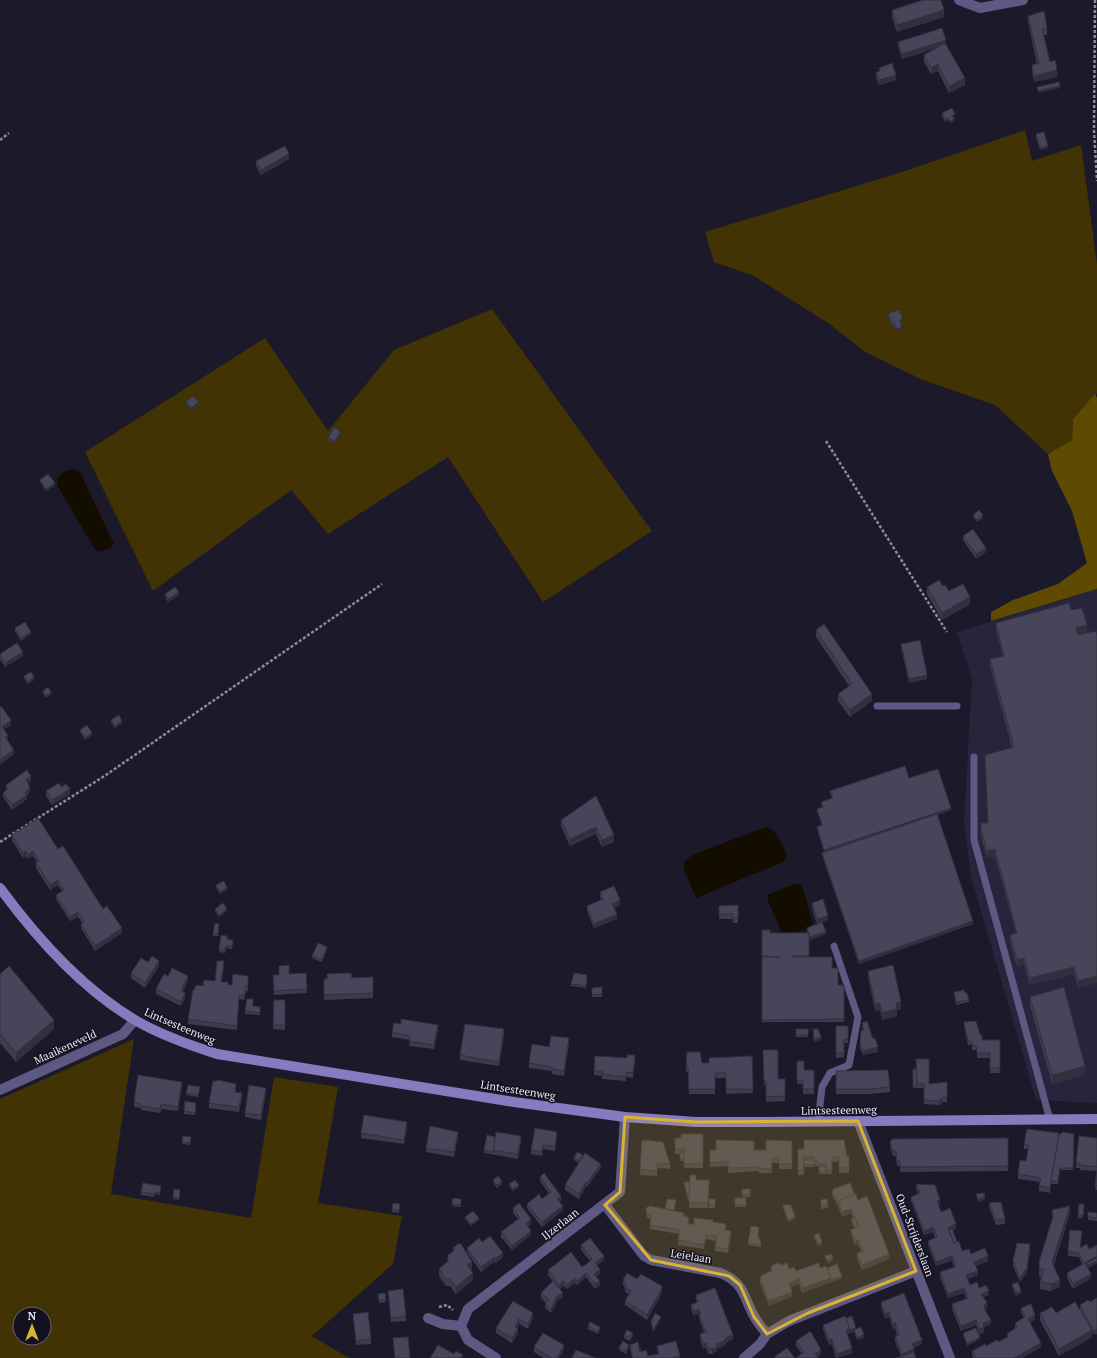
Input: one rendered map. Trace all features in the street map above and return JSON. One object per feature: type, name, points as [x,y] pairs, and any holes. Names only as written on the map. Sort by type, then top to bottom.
[{"type":"street","points":[[959,0],[980,8],[1023,0]]},
{"type":"street","name":"Lintsesteenweg","points":[[0,888],[24,921],[53,953],[89,987],[135,1020],[183,1042],[217,1054],[514,1102],[625,1116],[696,1122],[1097,1119]]},
{"type":"street","name":"Maaikeneveld","points":[[0,1090],[123,1034],[135,1020]]},
{"type":"street","name":"IJzerlaan","points":[[461,1326],[468,1309],[620,1192],[625,1116]]},
{"type":"street","name":"Oud-Strijderslaan","points":[[858,1121],[950,1358]]},
{"type":"street","name":"Leielaan","points":[[605,1205],[644,1256],[651,1260],[720,1273],[735,1281],[740,1285],[754,1317],[767,1334]]},
{"type":"street","points":[[744,1358],[760,1344],[767,1334],[808,1313],[916,1271]]},
{"type":"street","points":[[428,1318],[443,1324],[461,1326],[468,1340],[496,1358]]},
{"type":"lane","points":[[877,706],[957,706]]},
{"type":"lane","points":[[974,757],[974,840],[1050,1120]]},
{"type":"lane","points":[[818,1122],[822,1086],[830,1073],[849,1064],[858,1017],[834,946]]},
{"type":"path","points":[[1095,0],[1094,131],[1097,181]]},
{"type":"path","points":[[0,140],[9,133]]},
{"type":"path","points":[[826,441],[947,632]]},
{"type":"path","points":[[0,842],[106,775],[382,584]]},
{"type":"path","points":[[438,1306],[447,1305],[453,1310]]},
{"type":"highlighted area","points":[[625,1117],[696,1122],[858,1121],[916,1271],[808,1313],[767,1334],[754,1317],[740,1285],[729,1276],[651,1260],[605,1205],[620,1192]]},
{"type":"shaded area","points":[[1025,130],[1032,161],[1081,145],[1097,264],[1097,393],[1073,419],[1072,440],[1048,454],[995,405],[923,380],[865,352],[828,323],[752,275],[714,262],[705,232],[899,173]]},
{"type":"shaded area","points":[[492,309],[652,531],[543,602],[448,457],[328,534],[291,490],[153,591],[85,452],[265,338],[328,431],[394,350]]},
{"type":"shaded area","points":[[1095,394],[1097,398],[1097,589],[991,621],[991,612],[1013,600],[1058,584],[1087,563],[1072,511],[1052,471],[1048,454],[1072,440],[1073,419]]},
{"type":"shaded area","points":[[73,469],[80,472],[114,544],[110,548],[98,552],[94,548],[57,485],[57,479],[64,471]]},
{"type":"shaded area","points":[[1097,589],[1097,1103],[1036,1100],[971,877],[964,822],[972,679],[957,632]]},
{"type":"shaded area","points":[[766,827],[777,835],[782,843],[787,856],[783,862],[696,898],[684,870],[684,862],[692,855]]},
{"type":"shaded area","points":[[795,884],[802,885],[813,924],[808,929],[796,932],[783,932],[781,931],[768,901],[767,895]]},
{"type":"shaded area","points":[[134,1039],[111,1194],[251,1218],[274,1077],[338,1087],[318,1203],[402,1216],[393,1264],[312,1336],[349,1358],[0,1358],[0,1099]]},
{"type":"building","points":[[923,0],[941,0],[944,10],[897,25],[892,10]]},
{"type":"building","points":[[1044,11],[1047,28],[1042,29],[1050,62],[1055,60],[1057,70],[1034,76],[1032,65],[1039,63],[1028,16]]},
{"type":"building","points":[[942,28],[946,40],[902,54],[898,42]]},
{"type":"building","points":[[945,43],[965,78],[949,86],[938,64],[931,68],[924,55]]},
{"type":"building","points":[[892,63],[896,75],[879,80],[876,72],[880,71],[879,68]]},
{"type":"building","points":[[1059,82],[1060,86],[1038,91],[1037,87]]},
{"type":"building","points":[[952,108],[955,114],[952,116],[954,119],[950,121],[948,118],[945,119],[942,113]]},
{"type":"building","points":[[1044,132],[1048,146],[1040,148],[1036,134]]},
{"type":"building","points":[[285,146],[289,154],[261,170],[256,161]]},
{"type":"building","points":[[899,310],[903,319],[900,320],[902,327],[897,329],[893,322],[891,323],[888,313]]},
{"type":"building","points":[[193,396],[199,402],[191,408],[186,401]]},
{"type":"building","points":[[334,427],[341,432],[335,441],[328,438]]},
{"type":"building","points":[[48,474],[55,483],[46,489],[40,480]]},
{"type":"building","points":[[979,510],[983,515],[977,520],[973,515]]},
{"type":"building","points":[[973,529],[986,548],[976,554],[963,536]]},
{"type":"building","points":[[939,580],[949,591],[963,584],[970,597],[942,613],[927,587]]},
{"type":"building","points":[[175,587],[179,592],[168,599],[165,594]]},
{"type":"building","points":[[1069,603],[1071,610],[1082,608],[1087,625],[1076,628],[1078,635],[1096,631],[1097,635],[1097,976],[1078,981],[1074,967],[1030,978],[1024,958],[1017,960],[1010,935],[1017,933],[995,849],[987,851],[981,829],[981,823],[988,823],[985,755],[1014,747],[990,659],[1004,656],[996,623]]},
{"type":"building","points":[[25,622],[31,632],[21,638],[15,628]]},
{"type":"building","points":[[824,624],[872,694],[850,710],[838,694],[852,684],[816,630]]},
{"type":"building","points":[[920,640],[927,675],[909,679],[901,644]]},
{"type":"building","points":[[17,643],[23,652],[5,663],[0,654]]},
{"type":"building","points":[[31,672],[34,677],[28,682],[24,676]]},
{"type":"building","points":[[48,687],[51,692],[46,696],[43,691]]},
{"type":"building","points":[[1,706],[11,720],[2,727],[8,735],[5,737],[14,750],[0,760],[0,708]]},
{"type":"building","points":[[119,715],[122,721],[115,726],[111,720]]},
{"type":"building","points":[[87,725],[92,733],[85,738],[80,730]]},
{"type":"building","points":[[905,766],[909,778],[938,769],[951,808],[824,850],[817,827],[822,825],[817,809],[823,807],[821,802],[833,798],[830,791]]},
{"type":"building","points":[[27,770],[31,776],[26,780],[30,787],[25,792],[27,795],[12,805],[3,793],[8,789],[6,785]]},
{"type":"building","points":[[59,783],[61,787],[66,784],[70,789],[52,800],[46,791]]},
{"type":"building","points":[[596,796],[614,835],[602,840],[596,827],[570,839],[561,820]]},
{"type":"building","points":[[937,814],[973,921],[859,961],[822,853]]},
{"type":"building","points":[[38,818],[58,849],[63,846],[103,909],[107,906],[122,928],[95,946],[81,924],[84,922],[78,912],[70,917],[56,895],[64,890],[58,880],[50,885],[36,863],[39,861],[33,851],[28,855],[26,851],[23,853],[12,835]]},
{"type":"building","points":[[224,881],[227,888],[220,892],[216,885]]},
{"type":"building","points":[[614,886],[620,900],[612,904],[617,914],[594,924],[587,906],[603,899],[600,892]]},
{"type":"building","points":[[823,899],[828,916],[817,919],[812,903]]},
{"type":"building","points":[[223,903],[227,909],[219,915],[215,909]]},
{"type":"building","points":[[738,905],[738,918],[733,918],[733,914],[719,914],[719,906]]},
{"type":"building","points":[[822,922],[826,932],[810,937],[807,928]]},
{"type":"building","points":[[215,923],[219,924],[218,934],[213,934]]},
{"type":"building","points":[[762,930],[770,930],[770,933],[809,933],[809,956],[792,957],[832,957],[832,968],[838,968],[838,985],[844,985],[844,1019],[762,1020],[762,957],[780,957],[762,956]]},
{"type":"building","points":[[221,935],[227,936],[227,939],[233,940],[232,946],[226,946],[225,950],[219,950]]},
{"type":"building","points":[[318,943],[327,947],[322,960],[312,956]]},
{"type":"building","points":[[152,956],[159,961],[145,983],[131,973],[141,958],[148,962]]},
{"type":"building","points":[[217,961],[224,961],[221,982],[228,982],[228,985],[232,985],[233,974],[248,976],[248,986],[246,986],[244,995],[239,995],[237,1026],[188,1019],[193,990],[196,985],[203,986],[204,980],[215,981]]},
{"type":"building","points":[[289,965],[289,974],[306,973],[307,989],[274,991],[273,975],[279,975],[279,966]]},
{"type":"building","points":[[893,965],[901,1002],[896,1003],[897,1009],[882,1013],[880,1003],[875,1004],[868,971]]},
{"type":"building","points":[[9,966],[54,1020],[16,1053],[0,1034],[0,974]]},
{"type":"building","points":[[172,968],[188,976],[181,991],[185,993],[181,1002],[156,989],[164,974],[168,976]]},
{"type":"building","points":[[349,973],[352,975],[351,978],[373,977],[373,993],[324,995],[324,979],[327,979],[327,974]]},
{"type":"building","points":[[574,973],[587,975],[586,986],[571,984]]},
{"type":"building","points":[[602,987],[602,994],[592,995],[592,988]]},
{"type":"building","points":[[1064,987],[1085,1066],[1052,1075],[1030,997]]},
{"type":"building","points":[[964,990],[965,993],[967,993],[969,1000],[956,1002],[954,992]]},
{"type":"building","points":[[247,999],[253,999],[253,1006],[260,1007],[260,1013],[245,1011]]},
{"type":"building","points":[[274,1000],[285,1000],[285,1025],[273,1025]]},
{"type":"building","points":[[401,1019],[438,1025],[434,1045],[409,1041],[410,1036],[392,1032],[394,1023],[401,1024]]},
{"type":"building","points":[[867,1021],[873,1039],[875,1038],[878,1047],[863,1051],[860,1043],[861,1031],[864,1030],[862,1023]]},
{"type":"building","points":[[976,1021],[980,1034],[982,1035],[982,1040],[1000,1040],[1000,1068],[990,1068],[990,1053],[977,1053],[977,1046],[972,1045],[972,1041],[968,1041],[964,1022]]},
{"type":"building","points":[[465,1024],[504,1029],[499,1062],[460,1055]]},
{"type":"building","points":[[836,1026],[848,1026],[848,1039],[844,1039],[844,1053],[836,1053]]},
{"type":"building","points":[[796,1029],[808,1029],[808,1035],[796,1035]]},
{"type":"building","points":[[813,1029],[818,1029],[821,1037],[814,1040]]},
{"type":"building","points":[[551,1036],[569,1038],[564,1071],[552,1069],[552,1067],[529,1063],[532,1044],[549,1047]]},
{"type":"building","points":[[763,1050],[778,1050],[778,1079],[785,1079],[785,1096],[766,1097]]},
{"type":"building","points":[[687,1052],[700,1052],[702,1063],[709,1063],[709,1058],[752,1056],[753,1089],[726,1089],[726,1073],[715,1073],[715,1089],[689,1089],[688,1067],[686,1067]]},
{"type":"building","points":[[627,1055],[635,1055],[633,1073],[626,1072],[626,1077],[602,1074],[602,1071],[594,1071],[595,1056],[627,1058]]},
{"type":"building","points":[[916,1059],[929,1059],[929,1084],[947,1082],[947,1097],[942,1097],[939,1101],[924,1100],[924,1084],[917,1084]]},
{"type":"building","points":[[797,1061],[804,1061],[804,1070],[814,1070],[814,1089],[803,1089],[803,1080],[797,1080]]},
{"type":"building","points":[[913,1069],[916,1069],[917,1086],[913,1086]]},
{"type":"building","points":[[888,1070],[890,1087],[869,1089],[836,1089],[836,1071]]},
{"type":"building","points":[[138,1075],[182,1082],[178,1107],[161,1104],[160,1109],[141,1106],[141,1104],[134,1102]]},
{"type":"building","points":[[218,1080],[236,1084],[235,1092],[242,1093],[239,1107],[209,1103],[213,1081]]},
{"type":"building","points":[[188,1085],[200,1087],[198,1095],[186,1093]]},
{"type":"building","points":[[249,1085],[266,1088],[261,1115],[245,1113]]},
{"type":"building","points":[[185,1101],[196,1103],[195,1113],[184,1111]]},
{"type":"building","points":[[364,1115],[407,1122],[404,1140],[361,1133]]},
{"type":"building","points":[[430,1126],[458,1132],[454,1152],[426,1148]]},
{"type":"building","points":[[535,1128],[557,1132],[555,1146],[543,1145],[542,1152],[531,1150]]},
{"type":"building","points":[[1027,1129],[1059,1133],[1050,1188],[1039,1186],[1041,1178],[1018,1174],[1020,1160],[1026,1161],[1029,1145],[1024,1144]]},
{"type":"building","points":[[496,1132],[521,1136],[518,1154],[493,1150]]},
{"type":"building","points":[[1063,1132],[1074,1134],[1073,1168],[1060,1168],[1058,1181],[1051,1181],[1059,1135]]},
{"type":"building","points":[[681,1134],[703,1134],[703,1163],[684,1164],[684,1149],[675,1149],[675,1138],[681,1138]]},
{"type":"building","points":[[487,1135],[495,1137],[493,1152],[484,1150]]},
{"type":"building","points":[[183,1136],[191,1137],[190,1143],[182,1142]]},
{"type":"building","points":[[1079,1136],[1097,1138],[1097,1167],[1080,1165],[1080,1163],[1076,1163]]},
{"type":"building","points":[[1008,1138],[1008,1166],[900,1167],[900,1161],[897,1162],[896,1151],[893,1151],[890,1143],[892,1139]]},
{"type":"building","points":[[642,1140],[663,1142],[670,1164],[657,1163],[657,1171],[640,1170]]},
{"type":"building","points":[[716,1140],[754,1141],[754,1150],[766,1150],[766,1140],[792,1141],[792,1164],[779,1164],[779,1158],[772,1158],[772,1169],[759,1167],[728,1168],[728,1161],[710,1163],[710,1150],[716,1150]]},
{"type":"building","points":[[804,1140],[844,1140],[847,1156],[849,1156],[849,1168],[839,1168],[839,1157],[832,1157],[832,1170],[826,1170],[826,1164],[819,1164],[819,1162],[815,1161],[814,1157],[804,1157],[804,1170],[798,1170],[798,1149],[804,1149]]},
{"type":"building","points":[[577,1152],[583,1155],[579,1161],[574,1158]]},
{"type":"building","points":[[680,1152],[684,1152],[684,1159],[680,1159]]},
{"type":"building","points":[[585,1153],[601,1164],[587,1183],[586,1182],[579,1194],[565,1185]]},
{"type":"building","points":[[804,1160],[814,1160],[814,1165],[804,1165]]},
{"type":"building","points":[[819,1166],[826,1166],[826,1172],[819,1172]]},
{"type":"building","points":[[1097,1170],[1097,1186],[1095,1185]]},
{"type":"building","points":[[544,1173],[561,1196],[557,1199],[563,1206],[542,1222],[527,1204],[539,1194],[542,1199],[551,1192],[540,1177]]},
{"type":"building","points":[[690,1175],[696,1175],[696,1180],[709,1180],[708,1203],[689,1203]]},
{"type":"building","points":[[498,1176],[502,1181],[497,1185],[493,1180]]},
{"type":"building","points":[[515,1180],[519,1185],[513,1189],[509,1184]]},
{"type":"building","points":[[684,1182],[690,1182],[689,1198],[688,1198]]},
{"type":"building","points":[[143,1183],[161,1186],[160,1193],[155,1192],[154,1194],[141,1192]]},
{"type":"building","points":[[850,1183],[855,1195],[838,1201],[838,1203],[832,1193],[833,1189]]},
{"type":"building","points":[[916,1184],[935,1185],[940,1200],[937,1201],[941,1212],[950,1208],[956,1224],[948,1228],[954,1243],[959,1241],[962,1251],[969,1249],[971,1254],[985,1248],[988,1256],[974,1262],[978,1271],[966,1275],[970,1285],[977,1282],[979,1288],[986,1285],[989,1291],[981,1294],[987,1303],[984,1305],[985,1310],[991,1320],[983,1323],[984,1327],[980,1329],[976,1320],[961,1326],[952,1304],[968,1298],[964,1288],[948,1294],[940,1272],[955,1267],[954,1261],[952,1256],[936,1262],[928,1241],[937,1237],[933,1227],[924,1231],[911,1197],[920,1193]]},
{"type":"building","points":[[174,1189],[180,1190],[179,1198],[173,1197]]},
{"type":"building","points":[[742,1189],[750,1189],[750,1195],[742,1194]]},
{"type":"building","points":[[984,1193],[985,1197],[978,1200],[976,1194]]},
{"type":"building","points":[[856,1194],[858,1200],[867,1196],[889,1254],[862,1265],[857,1253],[863,1251],[858,1240],[855,1241],[851,1230],[859,1226],[851,1209],[842,1212],[838,1201]]},
{"type":"building","points":[[453,1198],[461,1199],[461,1205],[452,1204]]},
{"type":"building","points":[[735,1198],[746,1198],[746,1205],[735,1205]]},
{"type":"building","points":[[667,1199],[676,1200],[674,1210],[665,1209]]},
{"type":"building","points":[[709,1199],[715,1199],[715,1205],[709,1205]]},
{"type":"building","points":[[827,1199],[828,1206],[821,1206],[821,1200]]},
{"type":"building","points":[[1001,1202],[1005,1219],[996,1220],[989,1203]]},
{"type":"building","points":[[393,1203],[400,1204],[399,1211],[392,1210]]},
{"type":"building","points":[[519,1203],[531,1219],[526,1223],[531,1231],[512,1246],[501,1232],[520,1218],[513,1208]]},
{"type":"building","points":[[1079,1204],[1084,1204],[1083,1216],[1078,1215]]},
{"type":"building","points":[[783,1205],[791,1205],[795,1217],[788,1220]]},
{"type":"building","points":[[650,1206],[684,1213],[683,1215],[689,1218],[688,1224],[694,1224],[694,1218],[713,1220],[713,1222],[726,1224],[725,1230],[731,1231],[728,1249],[715,1247],[717,1236],[706,1235],[704,1245],[678,1240],[680,1230],[650,1225],[651,1216],[647,1214],[646,1208]]},
{"type":"building","points":[[1070,1206],[1052,1262],[1060,1280],[1051,1284],[1040,1282],[1044,1270],[1039,1269],[1039,1262],[1053,1217],[1052,1210]]},
{"type":"building","points":[[473,1211],[479,1218],[471,1224],[465,1217]]},
{"type":"building","points":[[1088,1212],[1097,1213],[1097,1218],[1088,1217]]},
{"type":"building","points":[[855,1218],[858,1227],[855,1228],[851,1219]]},
{"type":"building","points":[[751,1226],[759,1227],[758,1235],[761,1244],[748,1243]]},
{"type":"building","points":[[952,1228],[957,1242],[954,1243],[949,1230]]},
{"type":"building","points":[[1070,1230],[1082,1231],[1080,1248],[1087,1244],[1089,1249],[1097,1245],[1097,1256],[1084,1263],[1079,1253],[1068,1251]]},
{"type":"building","points":[[819,1233],[822,1242],[818,1244],[814,1235]]},
{"type":"building","points":[[490,1236],[503,1253],[481,1267],[467,1248],[479,1238],[482,1242]]},
{"type":"building","points":[[590,1238],[604,1256],[595,1263],[600,1269],[594,1274],[600,1281],[595,1284],[586,1273],[577,1281],[575,1278],[567,1285],[564,1281],[559,1285],[548,1270],[571,1252],[582,1267],[587,1264],[592,1259],[581,1245]]},
{"type":"building","points":[[1017,1243],[1030,1244],[1027,1268],[1020,1278],[1013,1261]]},
{"type":"building","points":[[458,1244],[461,1244],[472,1262],[467,1265],[473,1273],[456,1287],[450,1279],[446,1279],[439,1269],[448,1261],[448,1255],[455,1250],[453,1248]]},
{"type":"building","points":[[831,1254],[833,1258],[827,1261],[825,1256]]},
{"type":"building","points":[[1097,1258],[1097,1261],[1088,1265],[1087,1263]]},
{"type":"building","points":[[778,1263],[781,1265],[787,1263],[789,1269],[794,1267],[796,1271],[819,1263],[820,1268],[826,1266],[831,1278],[802,1288],[799,1279],[789,1283],[792,1292],[769,1301],[760,1278],[762,1275],[772,1271],[771,1266]]},
{"type":"building","points":[[1085,1263],[1091,1274],[1073,1284],[1067,1273]]},
{"type":"building","points":[[837,1264],[842,1276],[831,1280],[827,1268]]},
{"type":"building","points":[[627,1273],[637,1279],[641,1274],[662,1286],[647,1315],[625,1301],[631,1291],[625,1287],[627,1285],[623,1280]]},
{"type":"building","points":[[553,1281],[563,1293],[557,1296],[551,1309],[545,1304],[549,1300],[541,1293]]},
{"type":"building","points":[[1018,1282],[1021,1291],[1016,1293],[1012,1284]]},
{"type":"building","points":[[715,1288],[733,1335],[716,1344],[717,1347],[709,1349],[706,1343],[703,1344],[700,1334],[706,1332],[699,1314],[701,1314],[699,1309],[694,1311],[691,1305],[698,1302],[696,1295]]},
{"type":"building","points":[[403,1289],[406,1316],[391,1318],[388,1291]]},
{"type":"building","points":[[385,1293],[386,1300],[379,1300],[378,1294]]},
{"type":"building","points":[[904,1293],[922,1340],[912,1344],[914,1349],[902,1354],[895,1336],[899,1335],[895,1323],[893,1324],[889,1312],[885,1314],[881,1302]]},
{"type":"building","points":[[1097,1298],[1097,1329],[1094,1331],[1080,1305],[1088,1300],[1090,1302]]},
{"type":"building","points":[[513,1301],[533,1313],[528,1324],[519,1319],[515,1327],[518,1328],[512,1338],[496,1328]]},
{"type":"building","points":[[1075,1302],[1092,1330],[1059,1349],[1040,1313],[1052,1307],[1056,1313]]},
{"type":"building","points":[[1031,1304],[1035,1315],[1028,1319],[1041,1343],[1014,1358],[976,1358],[972,1351],[985,1344],[986,1346],[997,1340],[998,1342],[1008,1337],[1007,1334],[1017,1327],[1015,1323],[1025,1317],[1021,1308]]},
{"type":"building","points":[[368,1312],[371,1339],[356,1341],[353,1314]]},
{"type":"building","points":[[655,1313],[661,1317],[653,1330],[651,1322]]},
{"type":"building","points":[[845,1316],[850,1328],[846,1330],[852,1348],[837,1354],[832,1339],[829,1340],[823,1325]]},
{"type":"building","points":[[852,1316],[856,1328],[850,1330],[846,1318]]},
{"type":"building","points":[[590,1322],[600,1327],[598,1332],[588,1326]]},
{"type":"building","points":[[861,1327],[864,1335],[857,1338],[854,1330]]},
{"type":"building","points":[[976,1328],[980,1337],[967,1344],[963,1333]]},
{"type":"building","points":[[627,1330],[633,1333],[630,1338],[624,1335]]},
{"type":"building","points":[[811,1332],[821,1350],[815,1354],[818,1358],[796,1358],[804,1352],[796,1341]]},
{"type":"building","points":[[543,1333],[564,1345],[557,1358],[551,1358],[534,1347]]},
{"type":"building","points":[[408,1337],[410,1358],[395,1358],[393,1338]]},
{"type":"building","points":[[623,1341],[629,1345],[626,1351],[619,1348]]},
{"type":"building","points":[[676,1341],[680,1356],[674,1358],[633,1358],[630,1345],[638,1342],[640,1352],[646,1350],[648,1356],[659,1354],[657,1346]]},
{"type":"building","points":[[438,1345],[454,1354],[456,1351],[463,1355],[461,1358],[430,1358]]},
{"type":"building","points":[[787,1348],[795,1358],[774,1358],[777,1355]]},
{"type":"building","points":[[576,1350],[596,1358],[572,1358]]},
{"type":"building","points":[[914,1352],[916,1358],[896,1358]]}]
